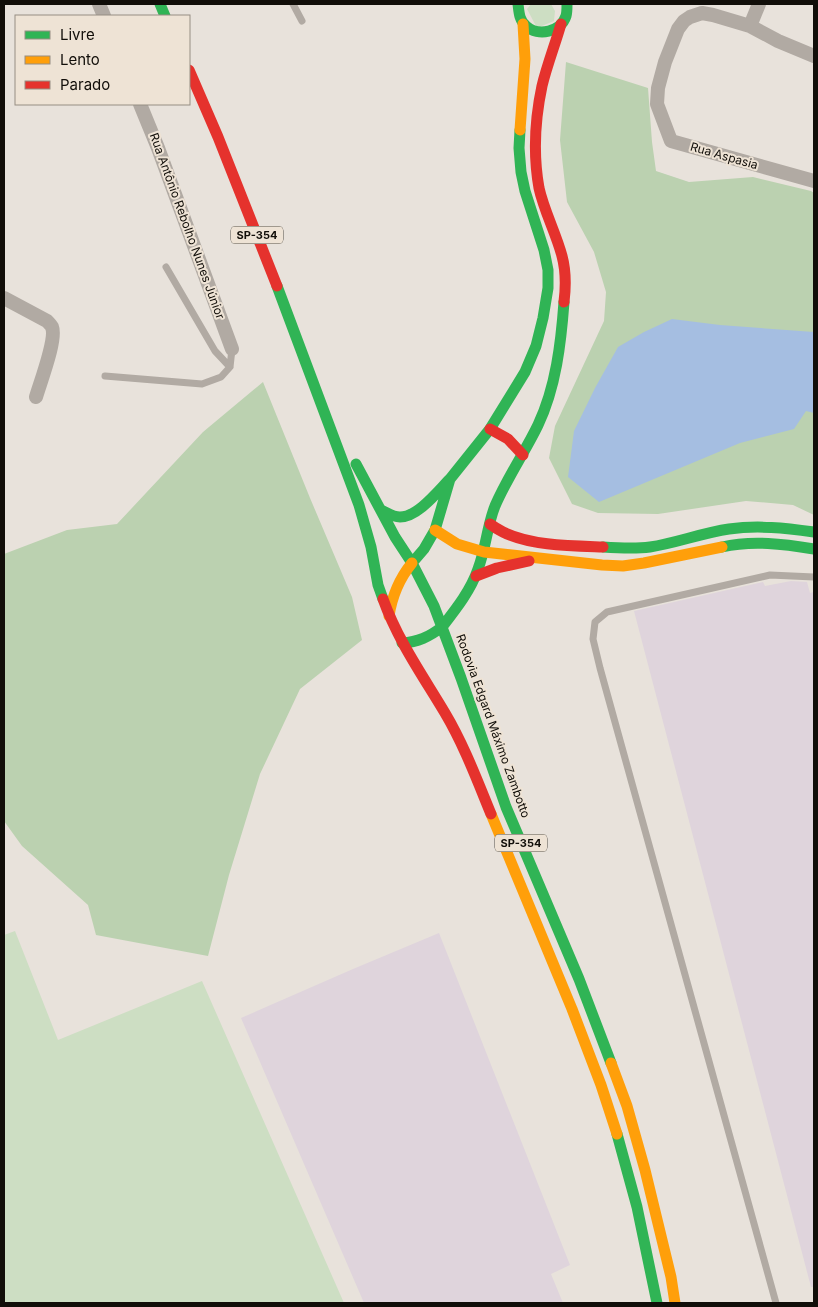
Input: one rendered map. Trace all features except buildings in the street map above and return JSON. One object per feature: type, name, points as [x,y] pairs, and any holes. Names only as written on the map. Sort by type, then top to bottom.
[{"type":"main road","points":[[518,4],[517,10],[523,24],[528,28],[542,32],[549,32],[561,24],[565,19],[568,5]]},
{"type":"main road","points":[[381,510],[394,516],[402,517],[409,515],[426,502],[450,478],[490,429],[525,372],[536,346],[548,288],[548,270],[521,172],[519,148],[525,58],[523,24]]},
{"type":"main road","points":[[402,643],[423,641],[442,627],[476,576],[494,509],[540,422],[547,400],[555,368],[564,304],[565,275],[563,257],[543,203],[535,146],[542,85],[561,24]]},
{"type":"main road","name":"Rodovia Edgard Máximo Zambotto","points":[[190,72],[218,137],[321,402],[363,518],[378,585],[389,616],[402,643],[446,715],[469,760],[602,1086],[615,1125],[637,1207],[657,1303]]},
{"type":"main road","name":"Rodovia Edgard Máximo Zambotto","points":[[321,402],[395,537],[412,562],[442,627],[506,806],[579,979],[627,1106],[648,1180],[675,1303]]},
{"type":"main road","points":[[490,429],[504,436],[523,455]]},
{"type":"main road","points":[[389,616],[390,603],[400,580],[412,562],[424,549],[435,530],[450,478]]},
{"type":"main road","points":[[490,524],[512,537],[561,545],[623,548],[648,548],[728,529],[777,527],[814,532]]},
{"type":"main road","points":[[435,530],[457,544],[484,552],[623,566],[734,544],[783,544],[814,549]]},
{"type":"main road","points":[[476,576],[511,564],[545,558]]},
{"type":"street","points":[[759,4],[750,26],[778,41],[814,56]]},
{"type":"street","name":"Rua Aspasia","points":[[750,26],[713,15],[702,14],[690,17],[684,21],[678,30],[665,62],[658,88],[657,104],[671,141],[814,181]]},
{"type":"street","name":"Rua Antônio Rebolho Nunes Júnior","points":[[140,105],[232,349]]},
{"type":"street","points":[[4,298],[52,325],[52,343],[36,396]]},
{"type":"lane","points":[[293,4],[302,22]]},
{"type":"lane","points":[[166,267],[215,351],[230,367]]},
{"type":"lane","points":[[105,376],[202,384],[221,377],[230,367],[232,349]]},
{"type":"lane","points":[[776,1303],[593,639],[595,622],[607,612],[770,575],[814,576]]},
{"type":"green space","points":[[531,4],[551,4],[555,11],[554,21],[537,28],[527,9]]},
{"type":"green space","points":[[566,62],[648,88],[656,171],[689,182],[753,177],[814,193],[814,515],[793,505],[746,501],[658,514],[598,513],[572,504],[549,458],[555,426],[604,321],[606,292],[594,252],[567,202],[560,140]]},
{"type":"green space","points":[[263,382],[352,597],[362,640],[300,689],[260,774],[229,875],[208,956],[96,935],[88,905],[22,846],[4,821],[4,554],[67,530],[117,524],[203,432]]},
{"type":"green space","points":[[15,931],[58,1040],[202,981],[344,1303],[4,1303],[4,935]]},
{"type":"water","points":[[672,319],[720,325],[814,332],[814,413],[806,411],[794,429],[740,443],[599,502],[568,477],[574,431],[618,347]]},
{"type":"traffic: fast","points":[[160,4],[165,15]]},
{"type":"traffic: fast","points":[[518,4],[520,16],[524,24],[531,29],[543,32],[559,26],[566,15],[567,4]]},
{"type":"traffic: fast","points":[[412,563],[424,549],[435,530],[450,479],[490,429],[525,372],[536,346],[543,318],[548,288],[548,270],[521,172],[520,130]]},
{"type":"traffic: fast","points":[[277,286],[359,505],[383,599]]},
{"type":"traffic: fast","points":[[442,627],[463,599],[475,577],[495,506],[533,435],[544,410],[557,365],[564,302]]},
{"type":"traffic: fast","points":[[356,464],[434,606],[506,807],[579,979],[611,1063]]},
{"type":"traffic: fast","points":[[381,510],[390,515],[400,517],[414,513],[450,479]]},
{"type":"traffic: fast","points":[[603,547],[650,547],[719,531],[750,527],[771,527],[814,532]]},
{"type":"traffic: fast","points":[[722,547],[756,543],[814,549]]},
{"type":"traffic: fast","points":[[402,643],[423,638],[433,634],[442,627]]},
{"type":"traffic: fast","points":[[617,1134],[637,1207],[657,1303]]},
{"type":"traffic: slow","points":[[520,130],[525,59],[523,24]]},
{"type":"traffic: slow","points":[[435,530],[457,544],[484,552],[602,565],[623,566],[644,563],[722,547]]},
{"type":"traffic: slow","points":[[389,616],[397,588],[403,575],[412,563]]},
{"type":"traffic: slow","points":[[491,814],[572,1009],[601,1085],[617,1134]]},
{"type":"traffic: slow","points":[[611,1063],[627,1106],[645,1170],[671,1277],[675,1303]]},
{"type":"traffic: jam","points":[[561,24],[542,86],[536,124],[535,149],[539,188],[563,262],[565,279],[564,302]]},
{"type":"traffic: jam","points":[[190,72],[218,137],[277,286]]},
{"type":"traffic: jam","points":[[490,429],[508,439],[523,455]]},
{"type":"traffic: jam","points":[[490,524],[514,537],[539,543],[603,547]]},
{"type":"traffic: jam","points":[[476,576],[497,568],[529,561]]},
{"type":"traffic: jam","points":[[383,599],[403,644],[458,738],[491,814]]}]
